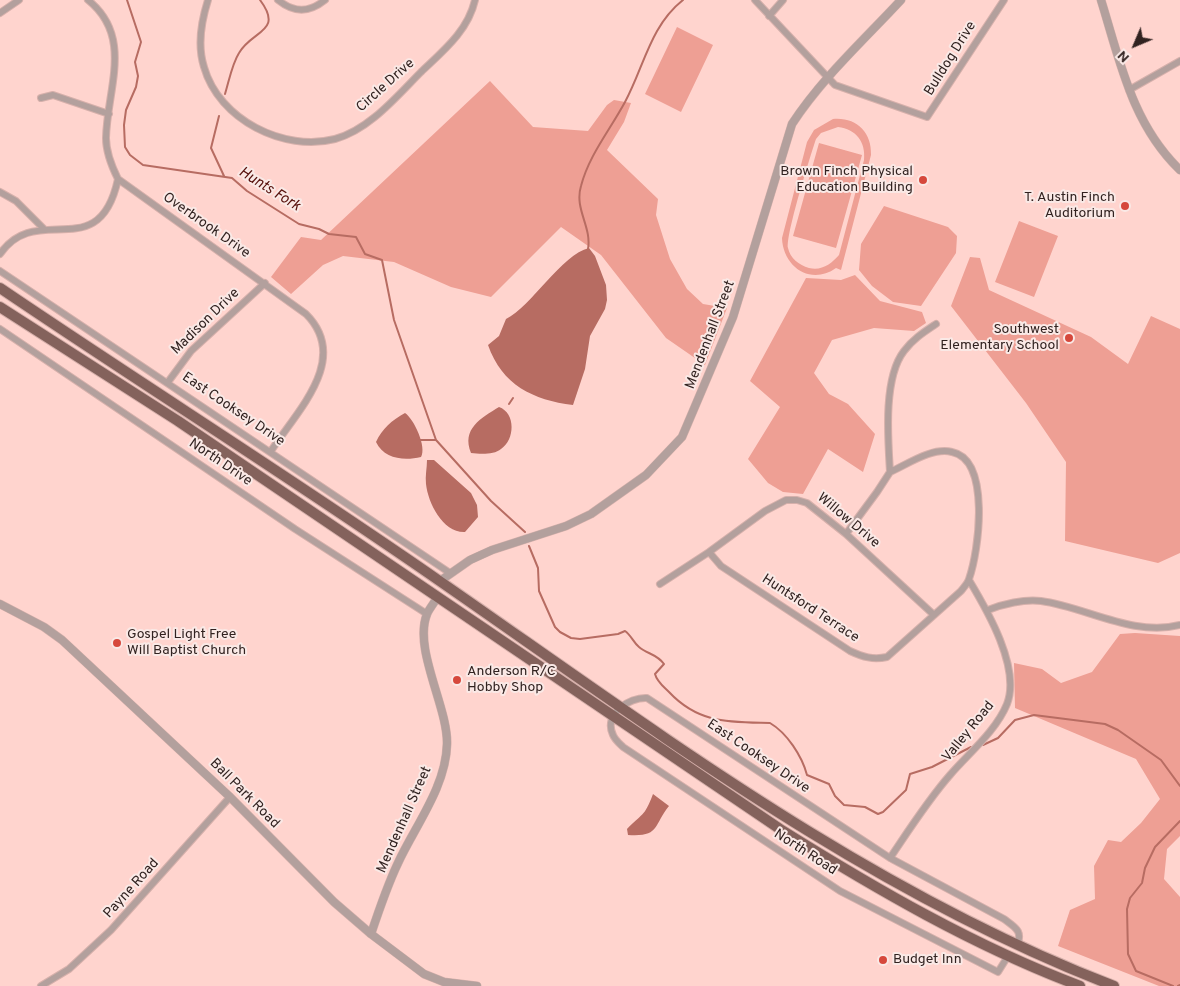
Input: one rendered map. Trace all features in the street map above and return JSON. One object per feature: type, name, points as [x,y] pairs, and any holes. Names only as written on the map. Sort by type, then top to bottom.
[{"type":"highway","points":[[0,288],[440,581],[617,712],[780,829],[850,872],[972,940],[1080,986]]},
{"type":"highway","points":[[0,307],[178,421],[396,568],[437,598],[855,861],[918,897],[1018,946],[1114,986]]},
{"type":"highway","points":[[396,568],[433,584],[440,581]]},
{"type":"highway","points":[[437,598],[443,596],[460,607],[494,620]]},
{"type":"street","points":[[0,13],[19,0]]},
{"type":"street","points":[[0,254],[15,239],[30,232],[44,229],[73,229],[88,226],[99,220],[111,204],[118,179],[112,166],[106,139],[115,63],[114,38],[109,22],[100,9],[88,0]]},
{"type":"street","name":"Circle Drive","points":[[208,0],[200,30],[200,48],[204,70],[216,92],[234,112],[254,127],[278,138],[302,143],[344,136],[375,115],[456,37],[470,16],[474,0]]},
{"type":"street","points":[[278,0],[293,10],[308,10],[325,0]]},
{"type":"street","points":[[755,0],[828,78]]},
{"type":"street","points":[[769,16],[783,0]]},
{"type":"street","name":"Mendenhall Street","points":[[440,581],[470,560],[492,550],[566,526],[591,514],[646,475],[682,438],[733,317],[792,124],[803,107],[828,78],[901,0]]},
{"type":"street","name":"Bulldog Drive","points":[[828,78],[835,85],[927,117],[1004,0]]},
{"type":"street","points":[[1101,0],[1138,114],[1154,140],[1180,170]]},
{"type":"street","points":[[1129,90],[1180,61]]},
{"type":"street","points":[[41,98],[54,95],[110,114]]},
{"type":"street","name":"Overbrook Drive","points":[[118,179],[264,283],[315,323],[324,345],[324,365],[317,382],[271,451]]},
{"type":"street","points":[[0,192],[16,201],[44,229]]},
{"type":"street","name":"East Cooksey Drive","points":[[0,271],[271,451],[450,573]]},
{"type":"street","name":"Madison Drive","points":[[168,382],[192,351],[264,283]]},
{"type":"street","points":[[890,472],[887,425],[894,376],[902,353],[918,336],[936,324]]},
{"type":"street","name":"North Drive","points":[[0,329],[295,529],[427,614]]},
{"type":"street","points":[[846,534],[878,492],[890,472],[941,451],[958,454],[966,459],[976,481],[980,524],[969,580]]},
{"type":"street","name":"Willow Drive","points":[[660,584],[709,552],[765,511],[786,500],[797,500],[807,503],[846,534],[934,615]]},
{"type":"street","name":"Huntsford Terrace","points":[[709,552],[721,566],[850,651],[865,658],[887,657],[961,591],[969,580]]},
{"type":"street","name":"Valley Road","points":[[890,858],[949,776],[990,731],[1007,705],[1010,696],[1008,670],[988,610],[969,580]]},
{"type":"street","name":"Mendenhall Street","points":[[372,934],[398,862],[436,785],[446,752],[446,731],[424,633],[427,614],[437,598]]},
{"type":"street","points":[[988,610],[1007,604],[1040,601],[1151,628],[1180,626]]},
{"type":"street","name":"Ball Park Road","points":[[0,604],[44,627],[62,640],[230,797],[334,902],[372,934],[424,974],[444,982],[477,986]]},
{"type":"street","name":"East Cooksey Drive","points":[[617,712],[628,701],[638,697],[647,698],[890,858]]},
{"type":"street","name":"North Road","points":[[617,712],[610,726],[613,736],[623,747],[840,891],[998,972],[1008,956]]},
{"type":"street","name":"Payne Road","points":[[41,986],[69,969],[111,930],[230,797]]},
{"type":"street","points":[[890,858],[1004,919],[1019,930],[1021,936],[1018,946]]},
{"type":"shaded area","points":[[677,27],[713,45],[681,112],[645,94]]},
{"type":"shaded area","points":[[490,81],[533,127],[588,131],[607,105],[614,100],[631,103],[624,122],[607,150],[658,199],[656,215],[670,259],[687,289],[703,304],[727,308],[705,365],[666,338],[601,255],[561,227],[491,297],[451,287],[394,262],[343,256],[323,265],[291,294],[271,277],[301,237],[321,240]]},
{"type":"shaded area","points":[[833,119],[849,121],[861,128],[869,139],[871,147],[871,155],[841,270],[836,268],[827,273],[817,275],[800,271],[793,265],[787,257],[782,238],[807,142],[814,130]],"holes":[[[838,127],[855,134],[861,142],[864,160],[839,255],[826,266],[814,269],[809,268],[796,261],[788,248],[794,212],[816,139],[821,133]]]},
{"type":"shaded area","points":[[819,143],[862,155],[836,248],[793,236]]},
{"type":"shaded area","points":[[884,206],[948,227],[957,236],[956,253],[921,306],[893,302],[872,286],[859,270],[861,244]]},
{"type":"shaded area","points":[[1019,221],[1058,236],[1034,297],[995,282]]},
{"type":"shaded area","points":[[589,248],[595,256],[606,285],[607,300],[605,309],[590,336],[585,369],[573,405],[558,403],[532,394],[510,380],[494,359],[488,345],[499,336],[506,319],[526,304],[557,270],[579,252]]},
{"type":"shaded area","points":[[970,257],[980,258],[989,290],[1091,337],[1128,364],[1151,316],[1180,329],[1180,553],[1158,563],[1065,541],[1066,462],[1026,403],[951,306]]},
{"type":"shaded area","points":[[855,275],[880,301],[922,312],[926,323],[914,331],[874,328],[832,340],[814,373],[829,394],[848,404],[875,434],[863,472],[828,449],[803,494],[783,492],[768,483],[748,459],[780,407],[750,381],[806,278],[841,280]]},
{"type":"shaded area","points":[[499,407],[505,410],[511,421],[511,433],[506,445],[491,453],[471,453],[469,437],[474,425]]},
{"type":"shaded area","points":[[405,413],[409,416],[419,434],[422,447],[421,457],[408,459],[389,455],[376,442],[388,425]]},
{"type":"shaded area","points":[[427,460],[434,460],[471,493],[477,505],[478,517],[465,532],[450,528],[433,508],[426,484]]},
{"type":"shaded area","points":[[1120,634],[1180,636],[1180,836],[1167,849],[1164,879],[1180,897],[1180,986],[1159,986],[1058,946],[1070,910],[1095,899],[1094,866],[1108,840],[1121,842],[1141,823],[1160,799],[1136,759],[1015,708],[1014,663],[1042,669],[1061,683],[1092,672]]},
{"type":"shaded area","points":[[653,794],[669,806],[651,832],[628,835],[627,829],[645,811]]},
{"type":"waterway","name":"Hunts Fork","points":[[127,0],[141,42],[135,62],[138,76],[136,87],[126,110],[124,125],[125,147],[130,155],[143,165],[232,178],[247,191],[299,224],[319,229],[329,234],[356,237],[365,254],[382,260],[394,320],[436,440],[491,501],[525,532]]},
{"type":"waterway","points":[[225,94],[239,53],[267,25],[269,19],[267,11],[260,0]]},
{"type":"waterway","points":[[588,249],[588,233],[581,210],[579,194],[589,164],[632,89],[655,34],[672,10],[683,0]]},
{"type":"waterway","points":[[219,116],[211,148],[224,176]]},
{"type":"waterway","points":[[509,404],[513,398]]},
{"type":"waterway","points":[[419,440],[436,440]]},
{"type":"waterway","name":"Hunts Fork","points":[[529,546],[538,568],[539,591],[555,627],[560,632],[571,638],[580,639],[618,634],[625,631],[639,647],[658,658],[664,664],[655,674],[656,677],[680,702],[704,716],[716,719],[770,723],[793,746],[802,760],[807,775],[829,784],[835,796],[844,805],[865,807],[878,814],[883,812],[906,790],[910,774],[932,767],[971,747]]},
{"type":"waterway","name":"Hunts Fork","points":[[983,745],[998,738],[1015,720],[1034,715],[1105,724],[1118,730],[1161,760],[1180,786]]},
{"type":"waterway","name":"Hunts Fork","points":[[1173,986],[1136,971],[1128,954],[1127,909],[1130,898],[1142,883],[1145,868],[1155,847],[1180,821]]},
{"type":"place","name":"Brown Finch Physical Education Building","points":[[923,180]]},
{"type":"place","name":"T. Austin Finch Auditorium","points":[[1125,206]]},
{"type":"place","name":"Southwest Elementary School","points":[[1069,338]]},
{"type":"place","name":"Gospel Light Free Will Baptist Church","points":[[117,643]]},
{"type":"place","name":"Anderson R/C Hobby Shop","points":[[457,680]]},
{"type":"place","name":"Budget Inn","points":[[883,960]]}]
